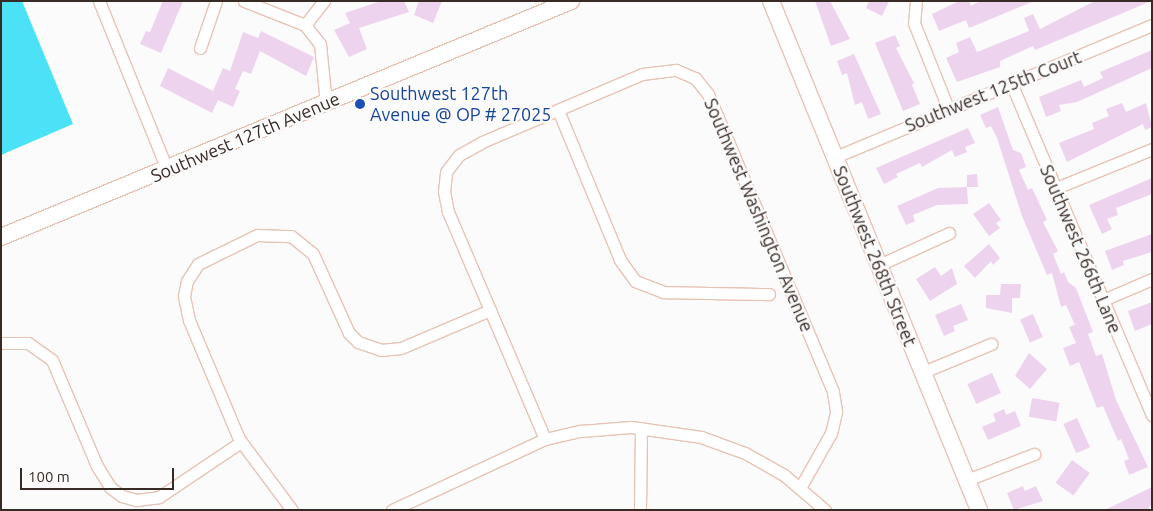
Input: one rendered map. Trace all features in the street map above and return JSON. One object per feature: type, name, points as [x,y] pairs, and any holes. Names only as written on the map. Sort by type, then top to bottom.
[{"type":"main road","name":"Southwest 127th Avenue","points":[[1,237],[571,1]]},
{"type":"main road","name":"Southwest 268th Street","points":[[771,1],[979,510]]},
{"type":"street","points":[[99,1],[168,169]]},
{"type":"street","points":[[200,48],[216,1]]},
{"type":"street","points":[[244,1],[305,25],[320,44],[326,103]]},
{"type":"street","points":[[305,25],[324,1]]},
{"type":"street","points":[[914,4],[914,23],[948,108]]},
{"type":"street","name":"Southwest 125th Court","points":[[835,157],[948,108],[1152,25]]},
{"type":"street","name":"Southwest Washington Avenue","points":[[545,439],[445,202],[446,172],[469,148],[558,110],[659,70],[687,73],[702,84],[833,392],[836,412],[833,427],[818,461],[800,488]]},
{"type":"street","name":"Southwest 266th Lane","points":[[1011,83],[1150,407]]},
{"type":"street","points":[[558,110],[620,260],[635,281],[662,292],[770,294]]},
{"type":"street","points":[[1056,188],[1152,149]]},
{"type":"street","points":[[292,510],[241,442],[185,308],[187,281],[206,258],[267,233],[300,240],[319,266],[349,333],[358,342],[382,350],[401,348],[490,310]]},
{"type":"street","points":[[879,265],[950,233]]},
{"type":"street","points":[[1103,300],[1152,279]]},
{"type":"street","points":[[1,343],[19,341],[36,346],[57,369],[104,480],[122,496],[136,500],[159,497],[241,442]]},
{"type":"street","points":[[923,372],[991,344]]},
{"type":"street","points":[[640,510],[642,428]]},
{"type":"street","points":[[392,510],[545,439],[588,430],[642,428],[723,444],[764,462],[800,488],[825,510]]},
{"type":"street","points":[[967,480],[1034,454]]},
{"type":"water","points":[[1,1],[22,1],[73,124],[1,155]]},
{"type":"building","points":[[163,1],[183,1],[161,53],[140,44],[146,31],[150,32]]},
{"type":"building","points":[[381,1],[404,1],[409,12],[359,28],[367,49],[349,57],[334,30],[350,23],[345,13]]},
{"type":"building","points":[[419,1],[442,1],[433,23],[414,15]]},
{"type":"building","points":[[815,1],[830,1],[850,39],[831,46]]},
{"type":"building","points":[[869,1],[889,1],[882,16],[866,8]]},
{"type":"building","points":[[959,1],[969,1],[971,6],[980,1],[1032,2],[969,28],[966,20],[939,31],[932,14]]},
{"type":"building","points":[[1095,1],[1149,2],[1035,50],[1033,46],[1000,61],[1000,67],[957,82],[946,58],[959,52],[956,43],[970,37],[977,52],[1029,31],[1024,18],[1033,14],[1040,29]]},
{"type":"building","points":[[261,31],[314,57],[306,76],[260,51],[251,74],[243,71],[235,89],[240,91],[233,107],[218,100],[212,113],[160,86],[168,68],[213,91],[223,68],[230,71],[243,32],[258,38]]},
{"type":"building","points":[[895,35],[900,46],[896,48],[914,83],[912,85],[920,104],[903,111],[875,43]]},
{"type":"building","points":[[1152,50],[1152,68],[1077,102],[1059,105],[1061,111],[1046,117],[1039,97],[1081,80],[1084,87],[1103,78],[1100,72]]},
{"type":"building","points":[[854,54],[881,114],[868,119],[862,102],[855,105],[847,73],[842,75],[837,61]]},
{"type":"building","points":[[1122,103],[1126,112],[1146,103],[1152,127],[1145,130],[1143,124],[1067,162],[1059,143],[1094,129],[1092,123],[1109,116],[1106,109]]},
{"type":"building","points":[[998,107],[1013,150],[1021,153],[1026,167],[1019,170],[1028,190],[1032,188],[1047,220],[1043,222],[1058,251],[1053,254],[1061,274],[1064,272],[1068,282],[1076,288],[1093,332],[1088,334],[1096,356],[1102,354],[1116,400],[1148,467],[1129,475],[1124,461],[1129,459],[1121,439],[1118,441],[1103,406],[1097,408],[1079,362],[1070,366],[1063,348],[1076,343],[1069,327],[1075,325],[1066,305],[1061,307],[1052,273],[1047,275],[1022,216],[997,138],[991,126],[986,128],[980,115]]},
{"type":"building","points":[[968,128],[975,143],[965,147],[967,152],[955,157],[952,150],[922,167],[920,163],[896,174],[898,177],[884,184],[876,168]]},
{"type":"building","points":[[977,174],[978,187],[967,187],[967,175]]},
{"type":"building","points":[[1152,178],[1152,194],[1116,208],[1118,215],[1107,219],[1112,229],[1102,234],[1089,205]]},
{"type":"building","points":[[967,187],[968,204],[937,205],[913,215],[915,221],[906,225],[897,206],[938,188]]},
{"type":"building","points":[[989,203],[1001,220],[996,223],[1000,228],[989,236],[973,214]]},
{"type":"building","points":[[1152,234],[1152,252],[1123,261],[1124,265],[1112,270],[1105,251]]},
{"type":"building","points":[[989,244],[1000,258],[993,265],[991,261],[975,278],[964,266]]},
{"type":"building","points":[[935,267],[941,276],[952,268],[957,284],[930,301],[916,279]]},
{"type":"building","points":[[1001,284],[1021,284],[1020,298],[1012,298],[1012,313],[986,308],[986,295],[1000,295]]},
{"type":"building","points":[[1152,302],[1152,324],[1135,331],[1128,311]]},
{"type":"building","points":[[961,304],[968,320],[953,326],[955,331],[944,336],[935,315]]},
{"type":"building","points":[[1033,314],[1043,337],[1030,342],[1020,319]]},
{"type":"building","points":[[1029,353],[1047,369],[1030,389],[1015,376]]},
{"type":"building","points":[[992,373],[1001,393],[976,404],[967,384]]},
{"type":"building","points":[[1032,398],[1060,403],[1056,422],[1029,417]]},
{"type":"building","points":[[1004,409],[1006,415],[1015,411],[1021,426],[988,440],[982,427],[996,421],[993,414]]},
{"type":"building","points":[[1077,418],[1090,447],[1076,453],[1063,424]]},
{"type":"building","points":[[1072,460],[1090,473],[1073,496],[1056,483]]},
{"type":"building","points":[[1023,486],[1025,491],[1036,486],[1043,501],[1014,510],[1007,493]]},
{"type":"building","points":[[1152,487],[1152,504],[1147,510],[1105,510]]},
{"type":"place","name":"Southwest 127th Avenue @ OP # 27025","points":[[360,104]]}]
